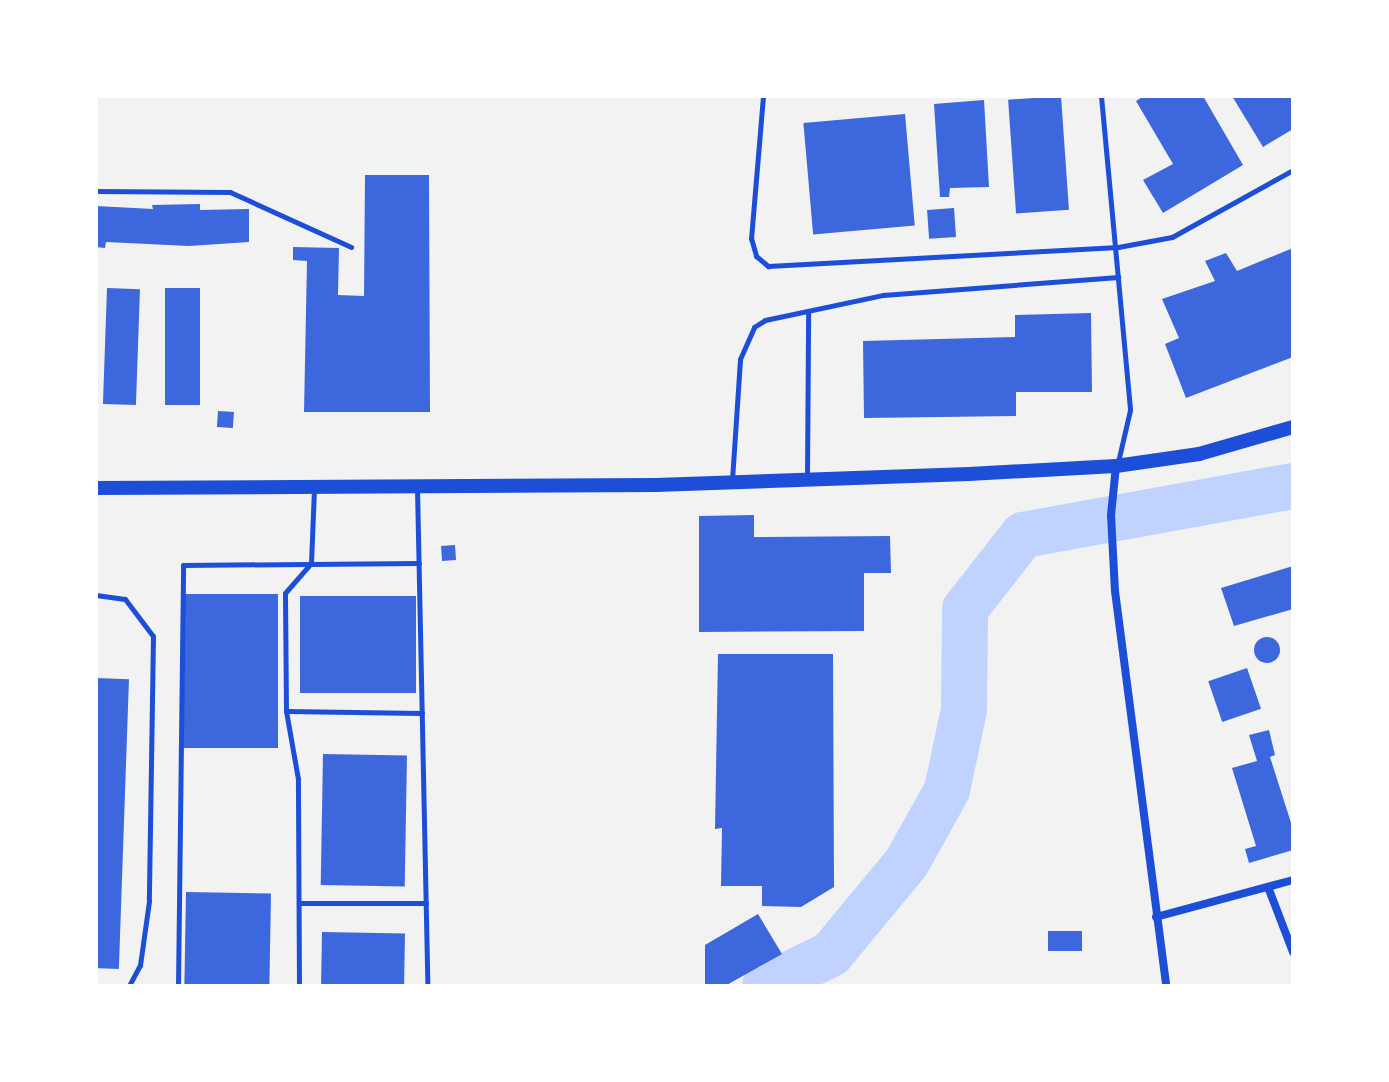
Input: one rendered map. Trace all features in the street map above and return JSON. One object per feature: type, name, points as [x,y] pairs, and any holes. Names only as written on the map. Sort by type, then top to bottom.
[{"type":"street","points":[[96,488],[732,483],[807,477],[1116,466],[1199,454],[1293,427]]},
{"type":"street","points":[[1116,466],[1112,539],[1121,653],[1166,986]]},
{"type":"street","points":[[1156,917],[1293,880]]},
{"type":"street","points":[[1268,887],[1293,952]]},
{"type":"lane","points":[[763,96],[751,238],[756,256],[768,266],[1118,247],[1172,237],[1293,170]]},
{"type":"lane","points":[[1101,96],[1118,247],[1130,420],[1125,452],[1116,466]]},
{"type":"lane","points":[[96,191],[230,192],[351,247]]},
{"type":"lane","points":[[732,483],[740,359],[746,340],[765,320],[808,313],[823,304],[883,295],[1118,277]]},
{"type":"lane","points":[[807,477],[808,313]]},
{"type":"lane","points":[[299,986],[298,779],[286,711],[285,593],[311,563],[314,487]]},
{"type":"lane","points":[[417,487],[427,986]]},
{"type":"lane","points":[[178,986],[181,569],[189,562],[419,563]]},
{"type":"lane","points":[[96,595],[125,599],[153,636],[149,901],[140,965],[129,986]]},
{"type":"lane","points":[[286,711],[422,713]]},
{"type":"lane","points":[[299,903],[426,903]]},
{"type":"water","points":[[945,755],[964,756],[953,809],[932,859],[901,904],[869,941],[801,983],[747,986],[828,949],[907,862],[945,782]]},
{"type":"building","points":[[1061,96],[1069,210],[1016,213],[1008,100]]},
{"type":"building","points":[[1144,96],[1203,96],[1243,165],[1163,213],[1143,180],[1173,164],[1136,101]]},
{"type":"building","points":[[1232,96],[1293,96],[1293,129],[1263,147]]},
{"type":"building","points":[[984,100],[989,187],[950,188],[949,197],[940,197],[934,104]]},
{"type":"building","points":[[905,114],[915,226],[813,234],[803,123]]},
{"type":"building","points":[[365,175],[429,175],[430,412],[304,412],[307,261],[293,260],[293,247],[339,248],[338,295],[364,296]]},
{"type":"building","points":[[200,204],[200,210],[249,209],[249,242],[189,246],[106,242],[105,248],[96,247],[96,206],[153,209],[152,205]]},
{"type":"building","points":[[954,208],[956,237],[929,239],[927,210]]},
{"type":"building","points":[[1293,248],[1293,357],[1186,398],[1165,344],[1179,338],[1162,299],[1215,281],[1205,261],[1226,253],[1237,271]]},
{"type":"building","points":[[107,288],[140,289],[136,405],[103,404]]},
{"type":"building","points":[[165,288],[200,288],[200,405],[165,405]]},
{"type":"building","points":[[1091,313],[1092,392],[1016,392],[1016,416],[864,418],[863,341],[1015,337],[1015,315]]},
{"type":"building","points":[[218,411],[234,412],[233,428],[217,427]]},
{"type":"building","points":[[754,515],[754,537],[890,536],[891,573],[864,573],[864,631],[699,632],[699,516]]},
{"type":"building","points":[[455,545],[456,560],[442,561],[441,546]]},
{"type":"building","points":[[1293,566],[1293,609],[1234,626],[1221,588]]},
{"type":"building","points":[[182,594],[278,594],[278,748],[182,748]]},
{"type":"building","points":[[300,596],[416,596],[416,693],[300,693]]},
{"type":"building","points":[[1267,637],[1276,641],[1280,650],[1276,659],[1267,663],[1258,659],[1254,650],[1258,641]]},
{"type":"building","points":[[718,654],[833,654],[834,887],[801,907],[762,906],[762,886],[721,886],[722,828],[715,829]]},
{"type":"building","points":[[1247,668],[1261,709],[1222,722],[1208,681]]},
{"type":"building","points":[[96,678],[129,679],[119,969],[96,968]]},
{"type":"building","points":[[1269,730],[1275,755],[1270,757],[1293,829],[1293,850],[1249,863],[1245,849],[1256,846],[1232,768],[1257,761],[1249,735]]},
{"type":"building","points":[[323,754],[407,755],[405,886],[321,885]]},
{"type":"building","points":[[186,892],[271,893],[269,986],[184,986]]},
{"type":"building","points":[[758,914],[782,954],[725,986],[705,986],[705,945]]},
{"type":"building","points":[[1048,931],[1082,931],[1082,951],[1048,951]]},
{"type":"building","points":[[322,932],[405,933],[404,986],[321,986]]},
{"type":"waterway","points":[[765,986],[831,954],[907,862],[947,790],[964,710],[965,609],[1023,535],[1293,486]]}]
